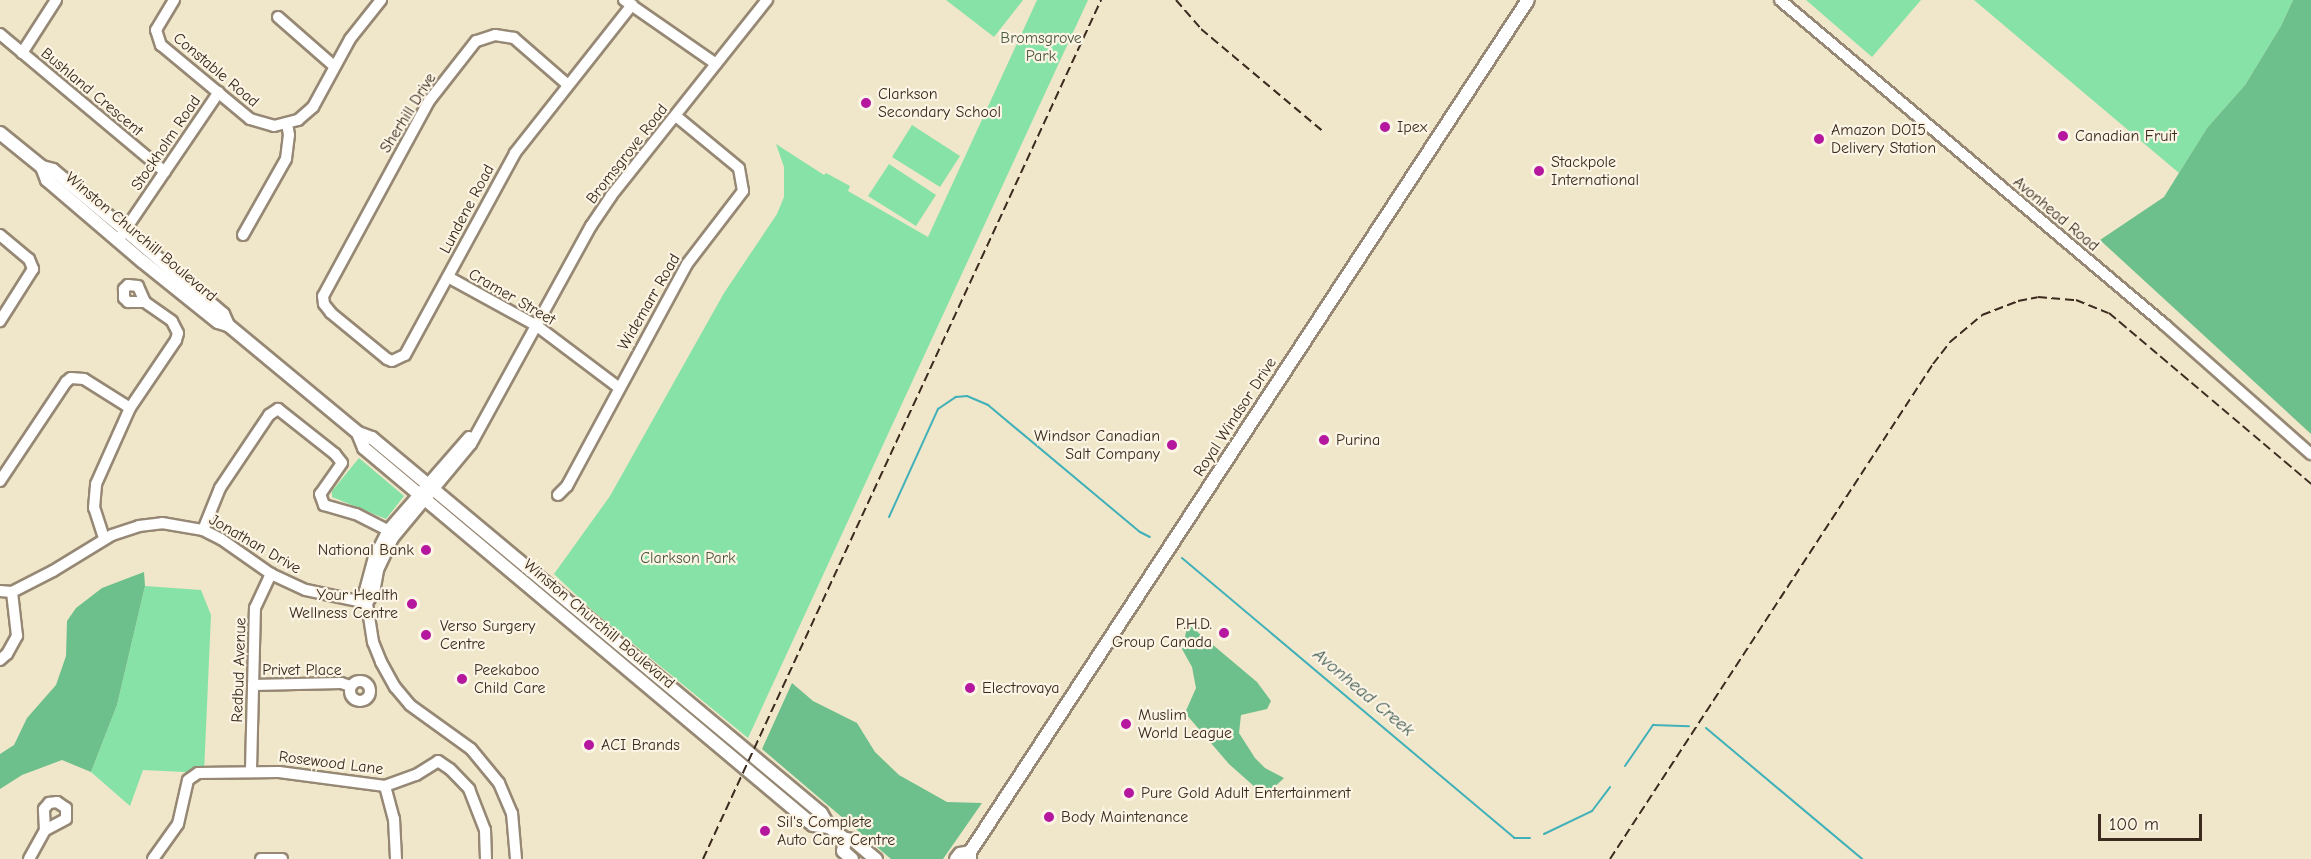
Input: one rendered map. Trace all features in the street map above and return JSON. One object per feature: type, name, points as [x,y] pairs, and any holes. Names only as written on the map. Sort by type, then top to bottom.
[{"type":"main road","name":"Royal Windsor Drive","points":[[961,857],[1528,0]]},
{"type":"main road","name":"Winston Churchill Boulevard","points":[[0,133],[42,167],[53,170],[125,230],[223,314],[228,325]]},
{"type":"main road","name":"Winston Churchill Boulevard","points":[[42,167],[47,180],[118,241],[218,322],[228,325],[358,433],[372,438],[821,813],[830,827],[845,839],[853,840],[876,859]]},
{"type":"main road","name":"Winston Churchill Boulevard","points":[[358,433],[364,448],[813,825],[830,827]]},
{"type":"main road","points":[[845,839],[843,851],[852,859]]},
{"type":"street","points":[[22,53],[56,0]]},
{"type":"street","name":"Constable Road","points":[[174,0],[159,22],[156,37],[160,45],[250,119],[263,124],[287,124]]},
{"type":"street","points":[[243,235],[286,159],[289,135],[287,124],[298,120],[313,107],[355,32],[381,0]]},
{"type":"street","name":"Bromsgrove Road","points":[[422,496],[471,444],[476,431],[494,405],[591,226],[611,196],[767,0]]},
{"type":"street","name":"Avonhead Road","points":[[1780,0],[2165,325],[2311,454]]},
{"type":"street","points":[[628,3],[716,64]]},
{"type":"street","name":"Lundene Road","points":[[324,304],[339,320],[392,361],[405,355],[509,162],[628,3]]},
{"type":"street","points":[[278,17],[334,66]]},
{"type":"street","name":"Bushland Crescent","points":[[0,34],[165,172]]},
{"type":"street","name":"Sherhill Drive","points":[[324,304],[326,288],[429,101],[476,41],[495,34],[514,38],[568,85]]},
{"type":"street","name":"Stockholm Road","points":[[118,241],[219,92]]},
{"type":"street","name":"Widemarr Road","points":[[558,495],[567,486],[618,387],[687,264],[742,192],[739,168],[676,116]]},
{"type":"street","points":[[0,235],[30,259],[33,269],[0,321]]},
{"type":"street","name":"Cramer Street","points":[[448,277],[537,326],[618,387]]},
{"type":"street","points":[[104,538],[94,508],[94,492],[130,408],[176,340],[178,333],[172,321],[145,302]]},
{"type":"street","points":[[0,481],[66,382],[71,378],[84,379],[130,408]]},
{"type":"street","points":[[203,530],[220,488],[269,415],[278,410],[335,454],[342,463],[320,494],[324,505],[356,514],[388,530]]},
{"type":"street","points":[[422,496],[388,530],[369,573],[365,591],[373,642],[395,687],[410,705],[471,749],[499,783],[512,813],[516,859]]},
{"type":"street","points":[[367,603],[374,593],[378,570],[393,538],[422,496]]},
{"type":"street","name":"Jonathan Drive","points":[[12,592],[53,571],[104,538],[139,526],[162,523],[203,530],[271,574],[321,595],[367,603]]},
{"type":"street","name":"Redbud Avenue","points":[[251,770],[255,608],[271,574]]},
{"type":"street","points":[[0,591],[12,592],[17,636],[7,654],[0,660]]},
{"type":"street","name":"Privet Place","points":[[253,686],[341,683],[351,686]]},
{"type":"street","name":"Rosewood Lane","points":[[153,859],[178,824],[188,780],[193,775],[251,770],[385,786],[416,776],[434,762],[443,763],[469,789],[480,810],[485,830],[486,859]]},
{"type":"street","points":[[385,786],[394,819],[396,859]]},
{"type":"street","points":[[29,859],[45,830]]},
{"type":"street","points":[[261,859],[282,859]]},
{"type":"green space","points":[[946,0],[1023,0],[994,37]]},
{"type":"green space","name":"Clarkson Park","points":[[1037,0],[1088,0],[748,738],[592,610],[554,574],[610,496],[724,293],[777,214],[784,197],[784,167],[776,144],[824,175],[826,173],[850,186],[848,191],[928,237]]},
{"type":"green space","points":[[1806,0],[1921,0],[1872,57]]},
{"type":"green space","points":[[1974,0],[2293,0],[2281,26],[2245,85],[2207,128],[2179,173]]},
{"type":"green space","points":[[2293,0],[2311,0],[2311,434],[2100,240],[2164,197],[2207,128],[2245,85],[2281,26]]},
{"type":"green space","points":[[912,125],[960,156],[940,187],[892,157]]},
{"type":"green space","points":[[889,164],[936,195],[916,226],[868,196]]},
{"type":"green space","points":[[359,458],[404,496],[386,519],[332,497],[332,491]]},
{"type":"green space","points":[[144,572],[145,586],[117,705],[91,772],[62,760],[22,775],[0,789],[0,754],[14,745],[27,718],[56,685],[66,656],[67,621],[76,608],[102,588]]},
{"type":"green space","points":[[145,586],[201,590],[211,615],[204,773],[143,770],[130,806],[91,772],[117,705]]},
{"type":"green space","points":[[1188,624],[1257,682],[1271,701],[1267,709],[1241,715],[1239,733],[1255,758],[1265,768],[1284,778],[1265,796],[1229,764],[1185,713],[1196,688],[1192,667],[1182,649]]},
{"type":"green space","points":[[792,683],[813,701],[857,723],[875,752],[899,775],[947,802],[982,803],[943,859],[891,859],[762,749]]},
{"type":"waterway","points":[[889,517],[938,409],[956,397],[967,396],[988,405],[1140,532],[1150,537]]},
{"type":"waterway","name":"Avonhead Creek","points":[[1182,558],[1514,838],[1530,838]]},
{"type":"waterway","name":"Avonhead Creek","points":[[1625,766],[1653,725],[1689,726]]},
{"type":"waterway","name":"Avonhead Creek","points":[[1706,728],[1862,859]]},
{"type":"waterway","name":"Avonhead Creek","points":[[1544,834],[1592,811],[1610,787]]},
{"type":"railway","points":[[703,859],[1101,0]]},
{"type":"railway","points":[[1176,0],[1201,29],[1325,133]]},
{"type":"railway","points":[[1610,859],[1933,364],[1950,342],[1982,315],[2018,301],[2038,297],[2076,300],[2109,313],[2311,484]]},
{"type":"place","name":"Clarkson Secondary School","points":[[866,103]]},
{"type":"place","name":"Ipex","points":[[1385,127]]},
{"type":"place","name":"Canadian Fruit","points":[[2063,136]]},
{"type":"place","name":"Amazon DOI5 Delivery Station","points":[[1819,139]]},
{"type":"place","name":"Stackpole International","points":[[1539,171]]},
{"type":"place","name":"Purina","points":[[1324,440]]},
{"type":"place","name":"Windsor Canadian Salt Company","points":[[1172,445]]},
{"type":"place","name":"National Bank","points":[[426,550]]},
{"type":"place","name":"Your Health Wellness Centre","points":[[412,604]]},
{"type":"place","name":"P.H.D. Group Canada","points":[[1224,633]]},
{"type":"place","name":"Verso Surgery Centre","points":[[426,635]]},
{"type":"place","name":"Peekaboo Child Care","points":[[462,679]]},
{"type":"place","name":"Electrovaya","points":[[970,688]]},
{"type":"place","name":"Muslim World League","points":[[1126,724]]},
{"type":"place","name":"ACI Brands","points":[[589,745]]},
{"type":"place","name":"Pure Gold Adult Entertainment","points":[[1129,793]]},
{"type":"place","name":"Body Maintenance","points":[[1049,817]]},
{"type":"place","name":"Sil's Complete Auto Care Centre","points":[[765,831]]},
{"type":"park label","name":"Bromsgrove Park","points":[[1041,47]]}]
